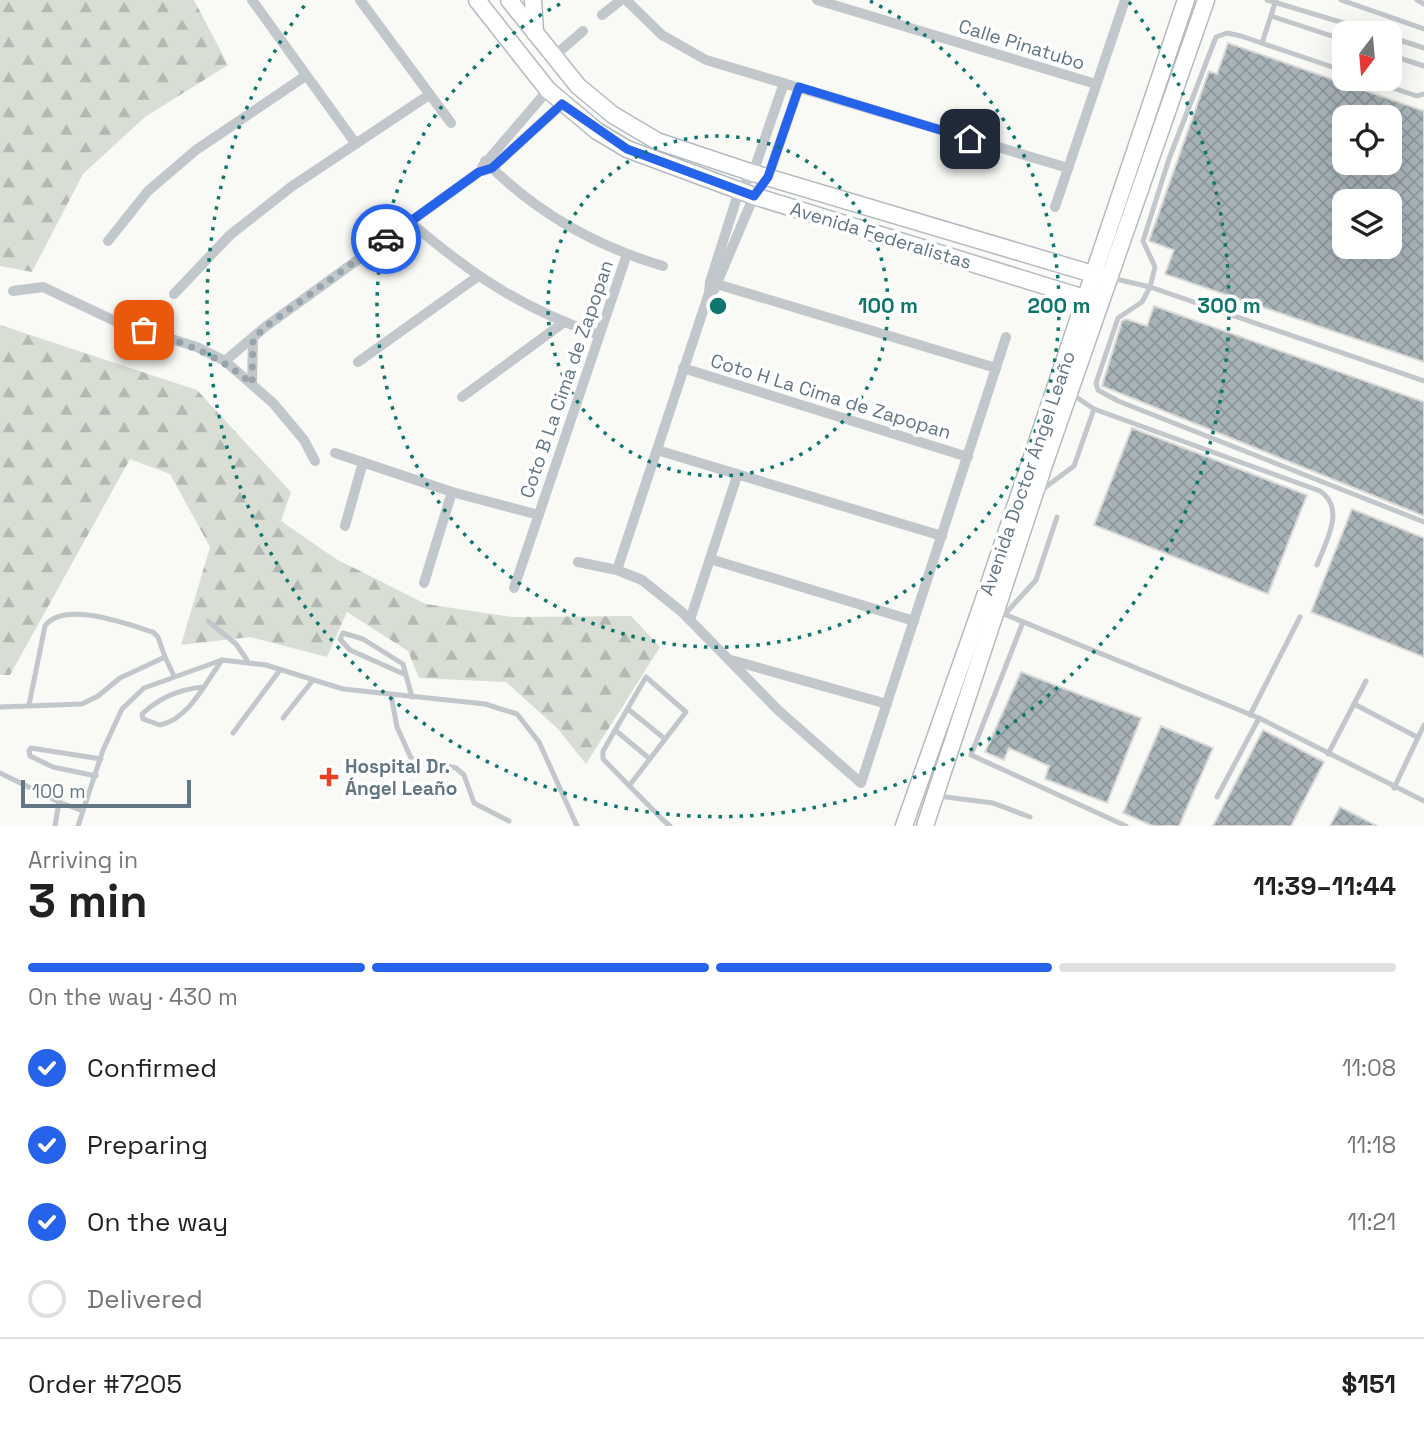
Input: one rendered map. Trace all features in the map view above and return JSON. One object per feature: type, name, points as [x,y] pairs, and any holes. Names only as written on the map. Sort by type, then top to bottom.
[{"type":"street","points":[[252,0],[304,77],[356,144]]},
{"type":"street","points":[[360,0],[451,123]]},
{"type":"street","name":"Avenida Federalistas","points":[[477,0],[562,104],[627,149],[747,193],[1093,301]]},
{"type":"street","name":"Avenida Federalistas","points":[[509,0],[553,57],[584,91],[637,130],[675,148],[1101,277]]},
{"type":"street","points":[[533,0],[536,36]]},
{"type":"street","points":[[602,15],[624,0],[662,34],[694,54],[1068,168]]},
{"type":"street","name":"Calle Pinatubo","points":[[817,0],[1097,85]]},
{"type":"street","points":[[1055,207],[1125,0]]},
{"type":"street","name":"Avenida Doctor Ángel Leaño","points":[[925,826],[1101,277],[1139,140],[1186,0]]},
{"type":"street","name":"Avenida Doctor Ángel Leaño","points":[[1101,277],[1155,145],[1206,0]]},
{"type":"street","points":[[553,57],[583,31]]},
{"type":"street","points":[[108,241],[148,191],[186,158],[304,77]]},
{"type":"street","points":[[747,193],[761,175],[767,136],[784,83]]},
{"type":"street","points":[[747,193],[782,141],[799,87]]},
{"type":"street","points":[[489,165],[548,90]]},
{"type":"street","points":[[174,295],[230,234],[291,187],[429,95]]},
{"type":"street","points":[[225,361],[265,327],[489,165],[562,104]]},
{"type":"street","points":[[767,136],[782,141]]},
{"type":"street","points":[[1139,140],[1155,145]]},
{"type":"street","name":"Coto B La Cima de Zapopan","points":[[489,165],[555,218],[627,254],[663,266]]},
{"type":"street","name":"Coto H La Cima de Zapopan","points":[[617,570],[683,368],[747,193]]},
{"type":"street","points":[[410,222],[477,277],[563,323],[599,335]]},
{"type":"street","name":"Coto B La Cima de Zapopan","points":[[514,588],[627,254]]},
{"type":"street","points":[[358,362],[477,277]]},
{"type":"street","points":[[13,291],[43,286],[92,311],[197,347],[225,361],[274,402],[304,440],[315,461]]},
{"type":"street","points":[[713,287],[996,368]]},
{"type":"street","name":"Avenida Doctor Ángel Leaño","points":[[904,826],[994,610],[1070,392],[1093,301]]},
{"type":"street","points":[[462,397],[563,323]]},
{"type":"street","name":"Coto H La Cima de Zapopan","points":[[578,562],[617,570],[642,580],[690,620],[778,710],[861,783],[1006,337]]},
{"type":"street","points":[[252,384],[253,339]]},
{"type":"street","name":"Coto H La Cima de Zapopan","points":[[683,368],[968,457]]},
{"type":"street","points":[[657,450],[942,536]]},
{"type":"street","name":"Coto B La Cima de Zapopan","points":[[335,453],[452,492],[539,515]]},
{"type":"street","points":[[345,526],[363,462]]},
{"type":"street","points":[[690,620],[737,476]]},
{"type":"street","points":[[424,583],[452,492]]},
{"type":"street","points":[[710,559],[914,621]]},
{"type":"street","points":[[729,660],[887,704]]},
{"type":"lane","points":[[1267,0],[1339,21]]},
{"type":"lane","points":[[1341,0],[1424,29]]},
{"type":"lane","points":[[1417,0],[1424,4]]},
{"type":"lane","points":[[1262,43],[1275,1]]},
{"type":"lane","points":[[1271,16],[1332,36]]},
{"type":"lane","points":[[1332,67],[1227,33],[1216,37],[1209,48],[1143,241],[1155,267],[1150,287],[1142,302],[1118,318],[1096,383],[1098,390],[1118,401],[1424,522]]},
{"type":"lane","points":[[1402,41],[1424,48]]},
{"type":"lane","points":[[1402,59],[1424,66]]},
{"type":"lane","points":[[1401,91],[1416,96],[1424,94]]},
{"type":"lane","points":[[1101,277],[1150,287],[1424,382]]},
{"type":"lane","points":[[1070,392],[1094,409],[1307,486],[1331,499],[1335,510],[1317,565]]},
{"type":"lane","points":[[1034,496],[1074,466],[1094,409]]},
{"type":"lane","points":[[994,610],[1036,580],[1057,517]]},
{"type":"lane","points":[[994,610],[1259,718],[1424,801]]},
{"type":"lane","points":[[29,705],[45,626],[51,617],[60,614],[108,619],[152,632],[158,637],[174,676]]},
{"type":"lane","points":[[1250,715],[1300,617]]},
{"type":"lane","points":[[208,621],[236,644],[247,660]]},
{"type":"lane","points":[[1023,622],[971,755],[1126,826]]},
{"type":"lane","points":[[406,675],[349,650],[340,639],[343,633],[363,639],[403,664],[406,675],[412,697]]},
{"type":"lane","points":[[0,707],[82,704],[98,696],[120,678],[165,657]]},
{"type":"lane","points":[[203,687],[184,689],[153,704],[142,714],[143,719],[152,724],[170,723],[181,716],[203,687],[222,660]]},
{"type":"lane","points":[[78,826],[122,709],[144,688],[174,676],[222,660],[247,660],[343,689],[485,704],[517,714],[540,742],[577,826]]},
{"type":"lane","points":[[233,733],[280,670]]},
{"type":"lane","points":[[629,786],[686,712],[646,677],[603,751],[603,759],[663,824],[670,826]]},
{"type":"lane","points":[[283,718],[313,680]]},
{"type":"lane","points":[[1328,754],[1366,681]]},
{"type":"lane","points":[[391,695],[397,727],[411,758],[456,768],[464,775],[474,803],[509,821]]},
{"type":"lane","points":[[1354,704],[1418,737]]},
{"type":"lane","points":[[628,709],[665,739]]},
{"type":"lane","points":[[1217,797],[1259,718]]},
{"type":"lane","points":[[1394,788],[1424,724]]},
{"type":"lane","points":[[615,730],[650,759]]},
{"type":"lane","points":[[96,776],[54,767],[30,756],[29,751],[31,748],[101,759]]},
{"type":"lane","points":[[0,773],[83,811]]},
{"type":"lane","points":[[935,795],[993,803],[1030,817]]},
{"type":"lane","points":[[55,826],[59,802]]},
{"type":"green space","points":[[0,0],[194,0],[228,65],[145,117],[83,174],[32,272],[0,266]]},
{"type":"green space","points":[[0,325],[197,390],[291,492],[281,521],[336,559],[426,604],[512,617],[631,616],[660,647],[586,764],[558,729],[506,682],[419,678],[408,651],[347,612],[327,657],[250,637],[181,645],[210,547],[170,474],[130,459],[10,675],[0,675]]},
{"type":"building","points":[[1228,43],[1332,79],[1332,91],[1366,91],[1424,111],[1424,362],[1165,274],[1174,250],[1149,241],[1209,71],[1217,74]]},
{"type":"building","points":[[1154,306],[1424,402],[1424,516],[1102,386],[1122,321],[1126,319],[1147,326]]},
{"type":"building","points":[[1132,428],[1307,495],[1268,594],[1094,525]]},
{"type":"building","points":[[1352,509],[1424,538],[1424,657],[1311,612]]},
{"type":"building","points":[[1021,672],[1141,718],[1107,803],[1045,779],[1049,766],[1009,748],[1004,760],[985,752]]},
{"type":"building","points":[[1161,726],[1213,748],[1179,826],[1153,826],[1123,813]]},
{"type":"building","points":[[1263,730],[1324,762],[1291,826],[1213,826]]},
{"type":"building","points":[[1340,807],[1377,826],[1330,826]]},
{"type":"way so far","points":[[144,330],[197,347],[225,361],[252,384],[253,339],[265,327],[386,239]]},
{"type":"place","name":"Hospital Dr. Ángel Leaño","points":[[329,777]]},
{"type":"route","points":[[386,239],[479,172],[492,168],[508,156],[562,104],[597,131],[627,149],[663,165],[754,196],[768,177],[799,87],[970,139]]}]
